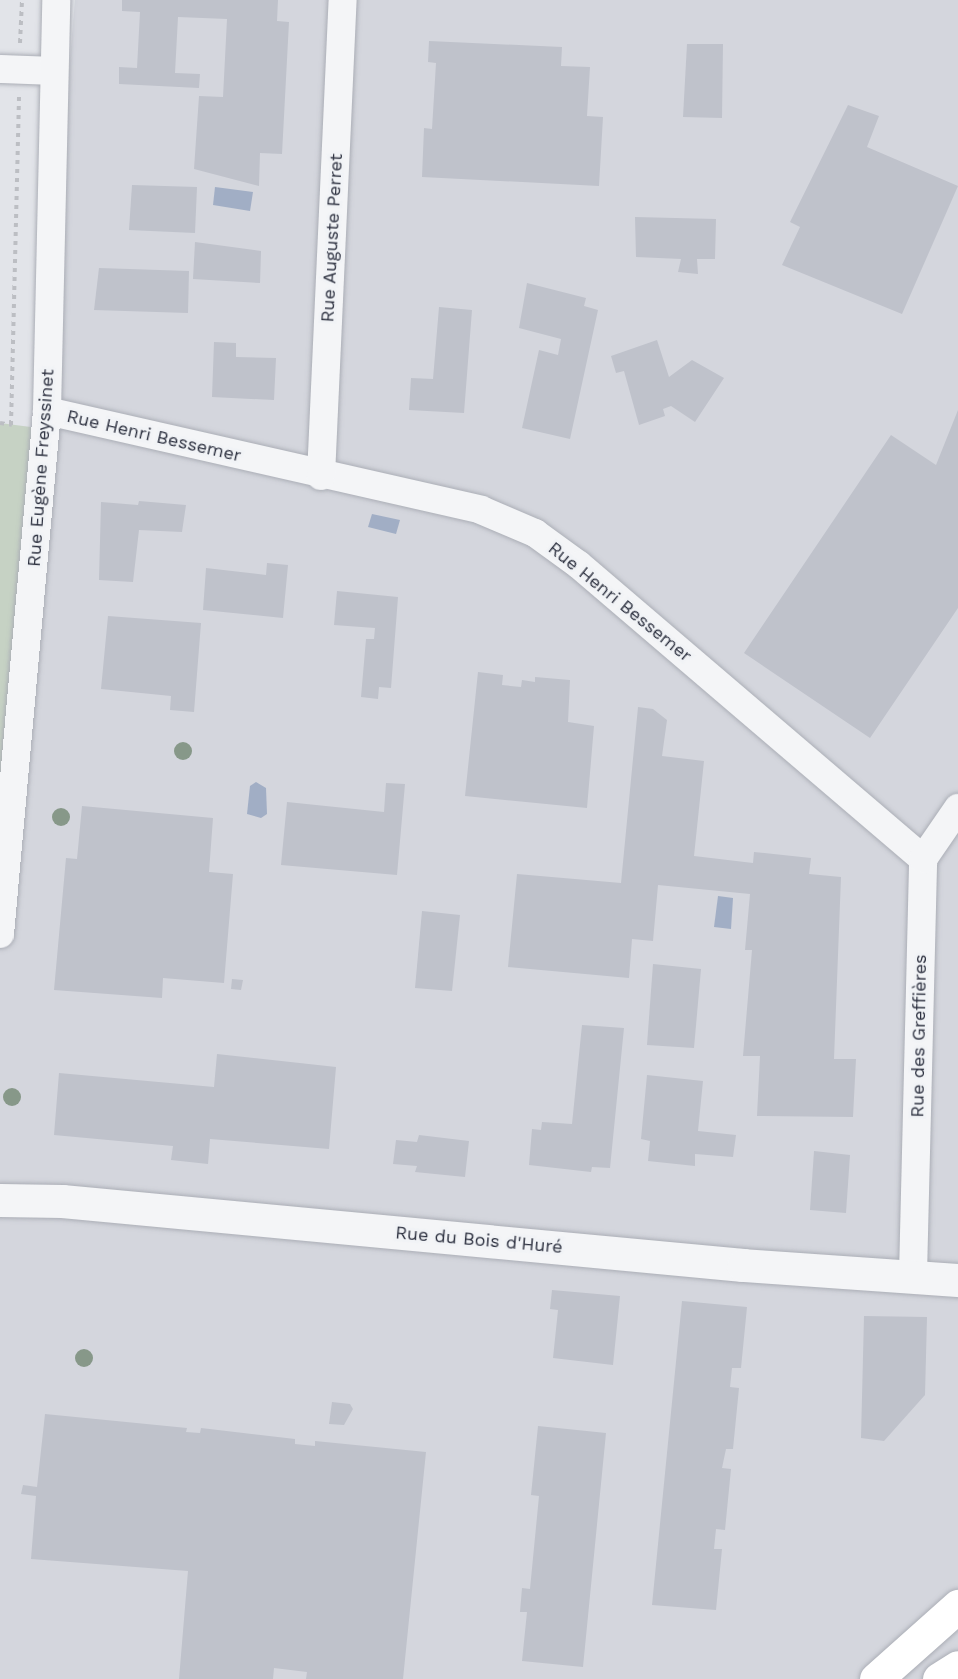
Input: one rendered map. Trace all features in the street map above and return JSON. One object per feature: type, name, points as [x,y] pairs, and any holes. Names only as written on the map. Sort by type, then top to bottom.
[{"type":"main road","points":[[876,1679],[958,1606]]},
{"type":"main road","points":[[939,1679],[958,1667]]},
{"type":"street","name":"Rue Eugène Freyssinet","points":[[0,934],[47,411],[56,0]]},
{"type":"street","name":"Rue Auguste Perret","points":[[321,476],[343,0]]},
{"type":"street","points":[[10,70],[54,71]]},
{"type":"street","name":"Rue Henri Bessemer","points":[[47,411],[321,476],[481,510],[535,533],[579,565],[923,860]]},
{"type":"street","points":[[923,860],[958,808]]},
{"type":"street","name":"Rue des Greffières","points":[[913,1275],[923,860]]},
{"type":"street","name":"Rue du Bois d'Huré","points":[[0,1200],[62,1201],[743,1265],[913,1275],[958,1280]]},
{"type":"path","points":[[12,425],[10,70],[22,0]]},
{"type":"shaded area","points":[[75,0],[958,0],[958,1679],[0,1679],[0,916]]},
{"type":"green space","points":[[0,423],[46,429],[0,782]]},
{"type":"water","points":[[215,187],[253,192],[250,211],[213,205]]},
{"type":"water","points":[[372,514],[400,520],[396,534],[368,527]]},
{"type":"water","points":[[256,782],[266,788],[267,814],[261,818],[247,814],[250,786]]},
{"type":"water","points":[[718,896],[733,898],[731,929],[714,927]]},
{"type":"building","points":[[122,0],[278,0],[277,21],[289,22],[282,154],[260,153],[259,186],[194,169],[199,96],[223,97],[227,19],[178,17],[175,73],[200,74],[199,88],[119,84],[119,67],[137,68],[140,12],[122,11]]},
{"type":"building","points":[[429,41],[562,47],[561,66],[590,67],[587,116],[603,117],[599,186],[422,177],[424,128],[432,129],[436,63],[428,62]]},
{"type":"building","points":[[687,44],[723,44],[722,118],[683,117]]},
{"type":"building","points":[[848,105],[879,116],[867,147],[958,186],[902,314],[782,265],[800,227],[790,222]]},
{"type":"building","points":[[132,185],[197,187],[195,233],[129,230]]},
{"type":"building","points":[[635,217],[716,219],[715,259],[697,259],[698,274],[678,272],[681,259],[636,257]]},
{"type":"building","points":[[195,242],[261,251],[260,283],[193,279]]},
{"type":"building","points":[[99,268],[189,271],[188,313],[94,310]]},
{"type":"building","points":[[527,283],[586,298],[584,306],[598,310],[570,439],[522,428],[539,350],[558,355],[561,339],[519,328]]},
{"type":"building","points":[[439,307],[472,310],[464,413],[409,410],[411,378],[433,379]]},
{"type":"building","points":[[657,340],[669,377],[692,360],[724,378],[695,422],[671,406],[663,409],[665,416],[639,425],[624,371],[616,373],[611,356]]},
{"type":"building","points":[[214,342],[236,343],[236,357],[276,358],[274,400],[212,397]]},
{"type":"building","points":[[958,410],[958,608],[870,738],[744,653],[891,435],[936,465]]},
{"type":"building","points":[[139,501],[186,505],[182,532],[139,530],[133,582],[99,580],[101,502],[138,505]]},
{"type":"building","points":[[267,563],[288,565],[283,618],[203,610],[206,568],[266,575]]},
{"type":"building","points":[[337,591],[398,597],[391,688],[379,687],[378,699],[361,697],[366,639],[374,639],[375,628],[334,625]]},
{"type":"building","points":[[108,616],[201,623],[194,712],[170,710],[171,696],[101,689]]},
{"type":"building","points":[[478,672],[503,675],[502,685],[521,687],[522,680],[535,682],[535,677],[570,680],[568,722],[594,726],[587,808],[465,796]]},
{"type":"building","points":[[638,707],[653,709],[667,720],[662,756],[704,761],[694,856],[753,863],[754,852],[811,858],[809,874],[841,877],[834,1059],[856,1059],[853,1117],[757,1116],[760,1056],[743,1056],[752,950],[745,950],[750,894],[658,885],[653,941],[632,939],[629,978],[508,967],[517,874],[621,883]]},
{"type":"building","points":[[386,783],[405,784],[397,875],[281,865],[287,802],[384,812]]},
{"type":"building","points":[[82,806],[213,818],[209,872],[233,874],[224,983],[163,978],[162,998],[54,990],[66,858],[77,859]]},
{"type":"building","points":[[422,911],[460,915],[452,991],[415,988]]},
{"type":"building","points":[[653,964],[701,969],[694,1048],[647,1045]]},
{"type":"building","points":[[232,979],[243,980],[241,990],[231,989]]},
{"type":"building","points":[[582,1025],[624,1028],[610,1168],[592,1167],[591,1172],[529,1165],[532,1129],[541,1130],[542,1122],[572,1124]]},
{"type":"building","points":[[217,1054],[336,1067],[329,1149],[210,1139],[208,1164],[171,1160],[173,1146],[54,1135],[59,1073],[214,1087]]},
{"type":"building","points":[[647,1075],[703,1081],[698,1131],[736,1135],[733,1157],[695,1154],[695,1166],[648,1161],[650,1141],[641,1139]]},
{"type":"building","points":[[419,1135],[469,1141],[465,1177],[415,1172],[417,1166],[393,1164],[396,1140],[417,1142]]},
{"type":"building","points":[[814,1151],[850,1155],[846,1213],[810,1210]]},
{"type":"building","points":[[552,1290],[620,1296],[613,1365],[553,1358],[558,1310],[550,1309]]},
{"type":"building","points":[[682,1301],[747,1307],[741,1368],[732,1368],[730,1387],[739,1388],[733,1449],[726,1449],[722,1468],[731,1469],[725,1530],[716,1529],[714,1549],[722,1549],[716,1610],[652,1605]]},
{"type":"building","points":[[864,1316],[927,1317],[925,1395],[884,1441],[861,1438]]},
{"type":"building","points":[[332,1402],[350,1404],[353,1409],[344,1425],[329,1424]]},
{"type":"building","points":[[45,1414],[187,1428],[186,1432],[200,1433],[201,1428],[295,1439],[295,1444],[315,1446],[315,1441],[426,1452],[403,1679],[306,1679],[307,1672],[274,1668],[273,1679],[179,1679],[188,1571],[31,1559],[36,1496],[21,1494],[23,1485],[37,1487]]},
{"type":"building","points":[[538,1426],[606,1433],[583,1667],[522,1661],[527,1612],[520,1612],[522,1588],[530,1589],[539,1496],[531,1495]]}]
